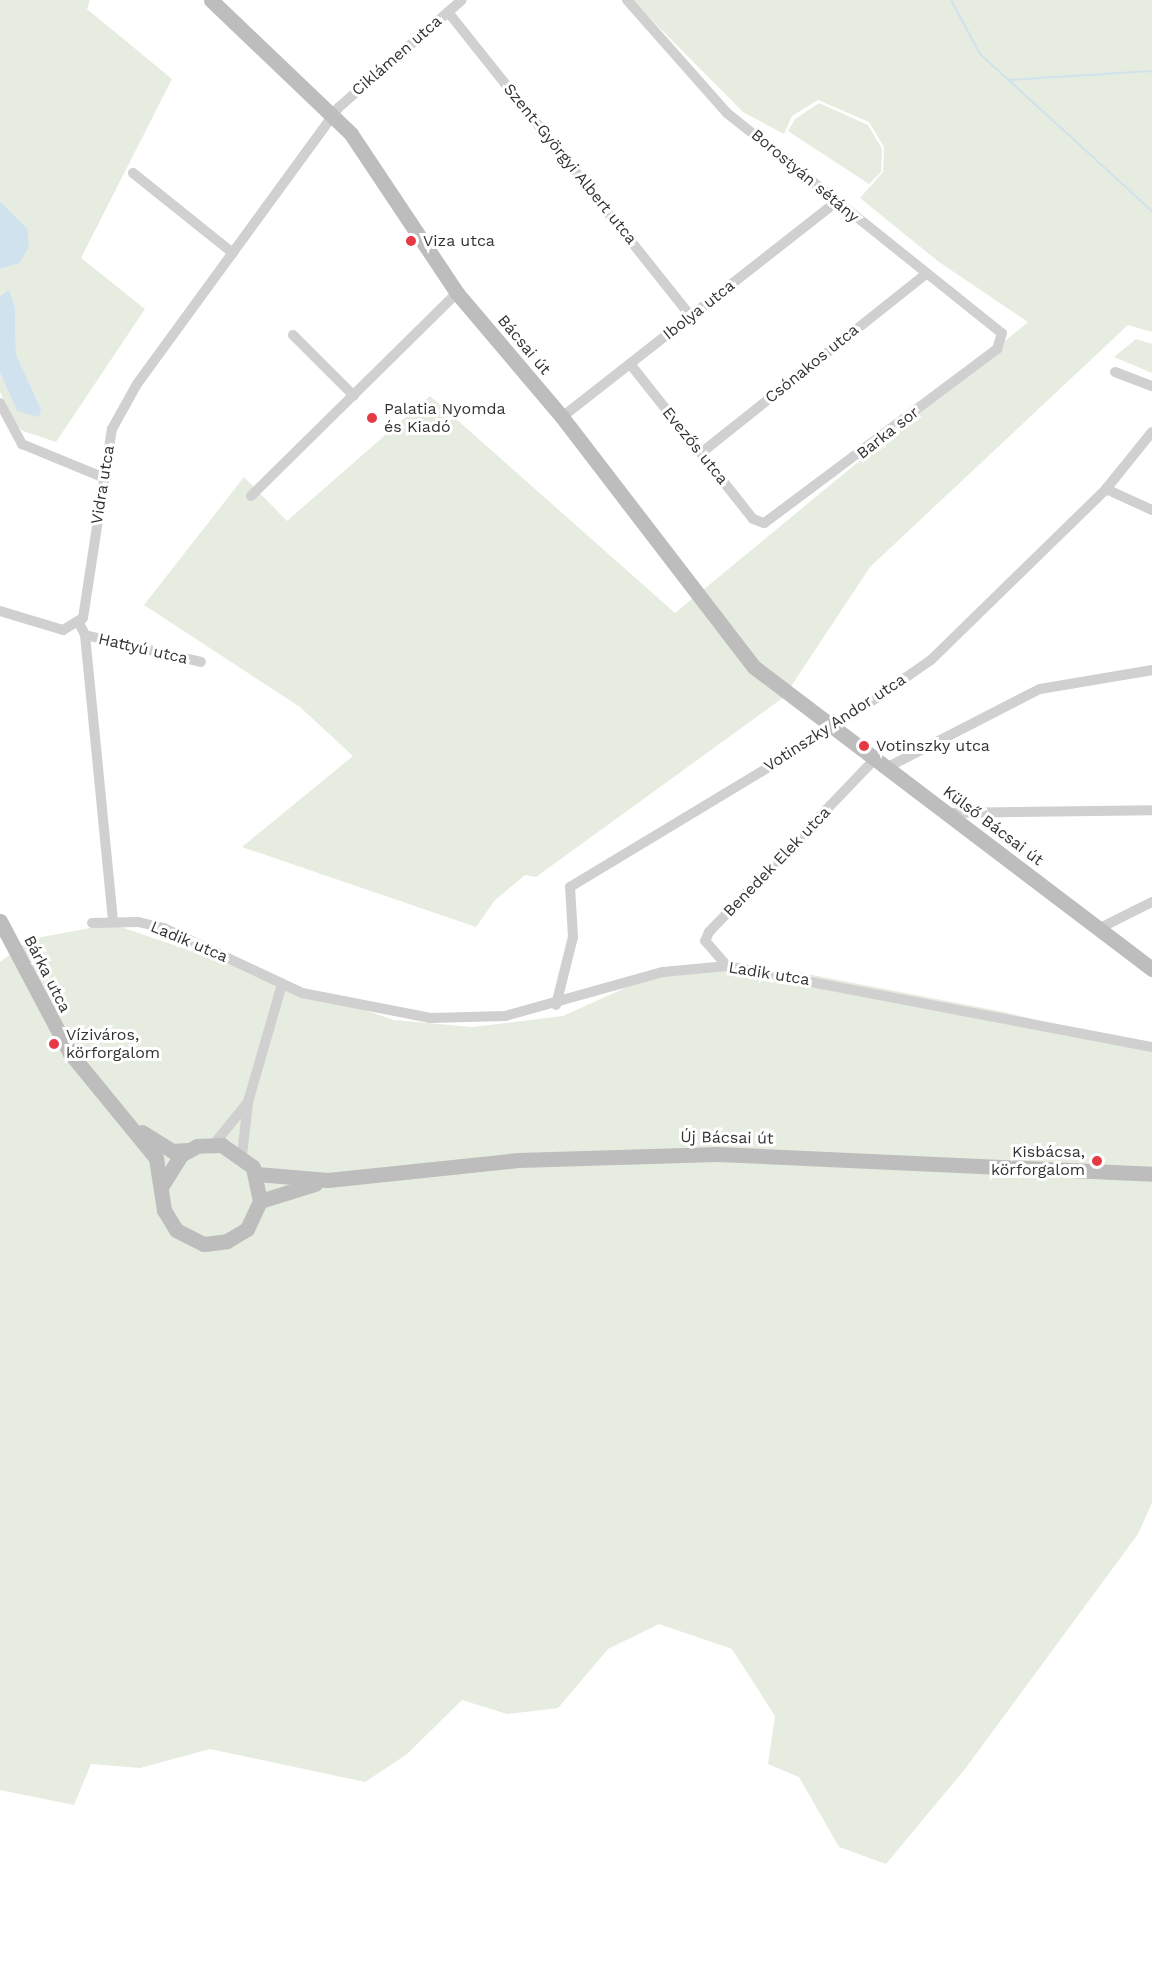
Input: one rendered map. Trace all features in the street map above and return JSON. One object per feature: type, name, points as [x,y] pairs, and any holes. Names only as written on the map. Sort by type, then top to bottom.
[{"type":"street","name":"Bácsai út","points":[[212,0],[334,114],[457,293],[562,417],[754,667],[810,714]]},
{"type":"street","name":"Ciklámen utca","points":[[334,114],[462,0]]},
{"type":"street","name":"Borostyán sétány","points":[[627,0],[728,113],[925,275],[1002,333]]},
{"type":"street","name":"Szent-Györgyi Albert utca","points":[[448,12],[691,316]]},
{"type":"street","name":"Vidra utca","points":[[79,623],[87,607],[102,477],[112,429],[137,384],[334,114]]},
{"type":"street","points":[[133,172],[233,253]]},
{"type":"street","name":"Ibolya utca","points":[[562,417],[836,202]]},
{"type":"street","name":"Csónakos utca","points":[[701,453],[925,275]]},
{"type":"street","points":[[251,496],[457,293]]},
{"type":"street","name":"Barka sor","points":[[764,523],[997,349],[1002,333]]},
{"type":"street","points":[[293,335],[354,396]]},
{"type":"street","name":"Evezős utca","points":[[630,364],[753,519],[764,523]]},
{"type":"street","points":[[1115,372],[1152,386]]},
{"type":"street","points":[[0,403],[22,444],[102,477]]},
{"type":"street","name":"Votinszky Andor utca","points":[[556,1005],[573,937],[570,887],[832,729],[931,660],[1106,489],[1152,432]]},
{"type":"street","points":[[1106,489],[1152,510]]},
{"type":"street","name":"Hattyú utca","points":[[0,611],[63,630],[79,623]]},
{"type":"street","points":[[79,623],[85,635],[113,920]]},
{"type":"street","name":"Hattyú utca","points":[[85,635],[201,662]]},
{"type":"street","name":"Benedek Elek utca","points":[[727,966],[705,941],[709,932],[880,764],[1040,689],[1152,670]]},
{"type":"street","name":"Külső Bácsai út","points":[[810,714],[946,813],[1152,969]]},
{"type":"street","points":[[946,813],[1152,810]]},
{"type":"street","points":[[1098,929],[1152,902]]},
{"type":"street","name":"Ladik utca","points":[[92,923],[113,920],[164,928],[282,984],[368,1008],[430,1018],[505,1016],[556,1005],[663,972],[727,966],[1152,1047]]},
{"type":"street","name":"Bárka utca","points":[[0,921],[70,1053],[131,1126]]},
{"type":"street","points":[[242,1155],[248,1102],[282,984]]},
{"type":"street","points":[[214,1144],[248,1102]]},
{"type":"street","points":[[131,1126],[173,1151],[214,1144],[242,1155],[257,1174],[261,1201],[241,1234],[204,1244],[171,1224],[156,1158],[131,1126]]},
{"type":"street","points":[[162,1186],[170,1167],[188,1150]]},
{"type":"street","name":"Új Bácsai út","points":[[257,1174],[328,1180],[618,1155],[729,1155],[1152,1174]]},
{"type":"street","name":"Új Bácsai út","points":[[1125,1174],[1152,1185]]},
{"type":"street","name":"Új Bácsai út","points":[[261,1201],[328,1180]]},
{"type":"shaded area","points":[[0,0],[90,0],[87,9],[172,79],[81,258],[145,309],[56,442],[23,431],[12,421],[0,392],[0,373],[17,411],[41,409],[16,354],[15,307],[9,291],[0,296],[0,269],[20,263],[27,228],[0,201]]},
{"type":"shaded area","points":[[632,0],[1152,0],[1152,332],[1128,325],[870,567],[784,697],[536,877],[525,875],[495,900],[476,927],[242,847],[353,756],[300,707],[144,605],[244,477],[287,521],[430,396],[675,613],[1028,322],[939,262],[860,198],[883,172],[884,147],[869,122],[818,100],[792,116],[784,134],[743,112]]},
{"type":"shaded area","points":[[819,103],[868,125],[882,149],[881,172],[869,184],[788,131],[795,119]]},
{"type":"shaded area","points":[[1136,339],[1152,344],[1152,373],[1114,357]]},
{"type":"shaded area","points":[[112,924],[394,1020],[472,1027],[563,1016],[645,979],[725,966],[797,972],[1004,1012],[1152,1049],[1152,1503],[1138,1534],[965,1769],[886,1864],[839,1847],[799,1777],[768,1764],[775,1716],[732,1649],[659,1624],[608,1649],[558,1708],[507,1714],[462,1700],[406,1755],[365,1782],[210,1749],[140,1768],[91,1764],[74,1805],[0,1790],[0,962],[31,939]]},
{"type":"water","points":[[0,201],[27,228],[29,246],[20,263],[0,269]]},
{"type":"water","points":[[9,290],[15,307],[16,354],[41,409],[39,417],[17,411],[0,373],[0,296]]},
{"type":"waterway","points":[[951,0],[980,54],[1152,211]]},
{"type":"waterway","points":[[1008,80],[1152,71]]},
{"type":"place","name":"Viza utca","points":[[411,241]]},
{"type":"place","name":"Palatia Nyomda és Kiadó","points":[[372,418]]},
{"type":"place","name":"Votinszky utca","points":[[864,746]]},
{"type":"place","name":"Víziváros, körforgalom","points":[[54,1044]]},
{"type":"place","name":"Kisbácsa, körforgalom","points":[[1097,1161]]}]
